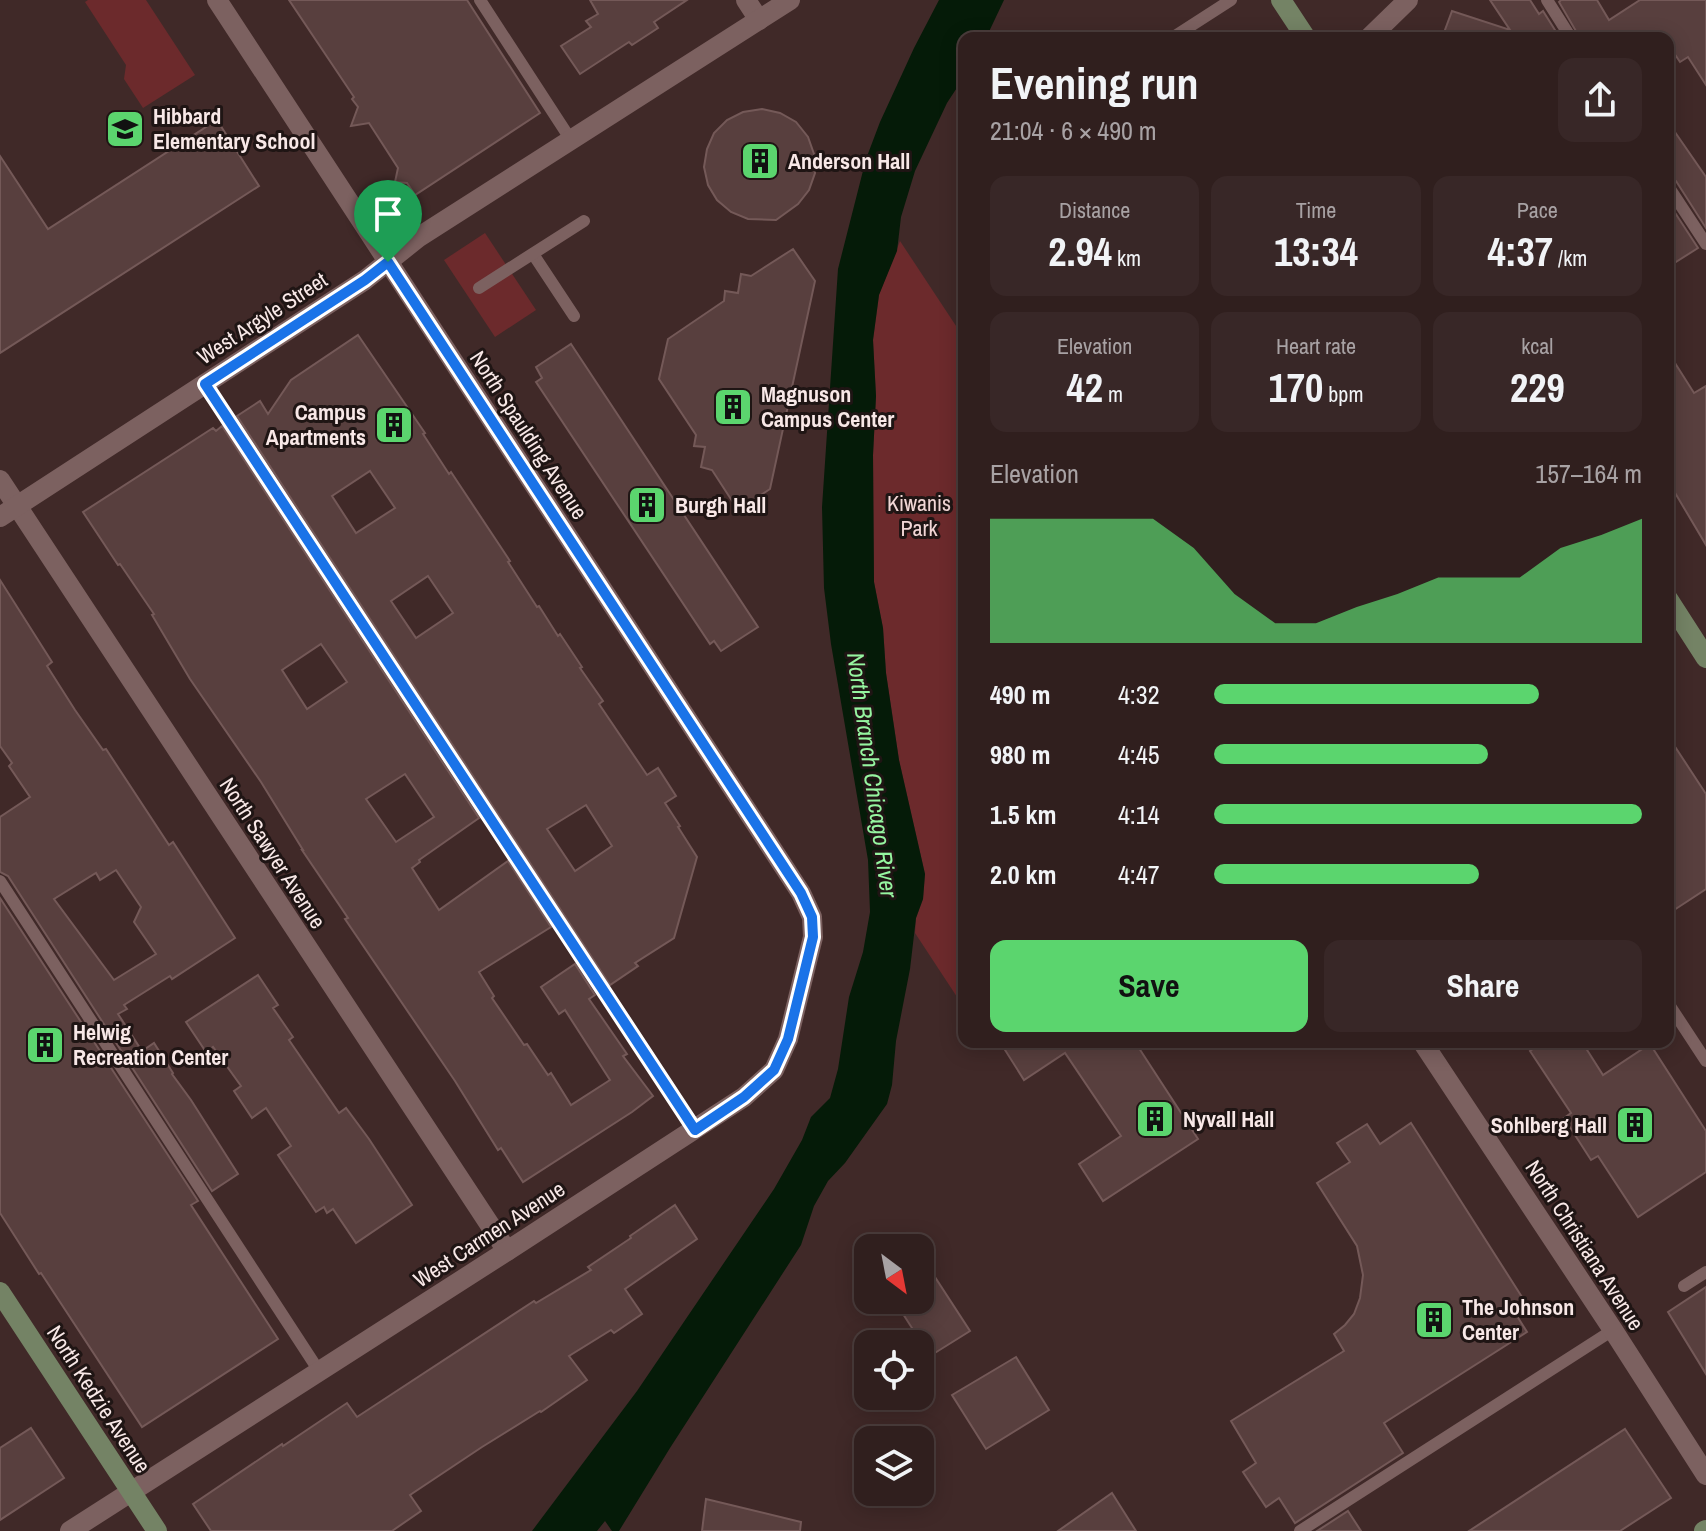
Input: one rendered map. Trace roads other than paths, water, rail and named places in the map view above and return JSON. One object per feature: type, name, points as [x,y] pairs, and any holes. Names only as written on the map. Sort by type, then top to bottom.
[{"type":"main road","points":[[1281,0],[1302,32]]},
{"type":"main road","points":[[1674,608],[1706,658]]},
{"type":"main road","name":"North Kedzie Avenue","points":[[0,1292],[157,1531]]},
{"type":"street","name":"North Spaulding Avenue","points":[[217,0],[802,896]]},
{"type":"street","points":[[746,0],[759,20]]},
{"type":"street","name":"West Argyle Street","points":[[8,511],[365,280],[419,237],[790,0]]},
{"type":"street","points":[[1375,32],[1408,0]]},
{"type":"street","name":"North Sawyer Avenue","points":[[0,480],[8,511],[507,1251]]},
{"type":"street","name":"West Carmen Avenue","points":[[70,1531],[744,1097],[774,1070],[788,1039],[813,937],[812,917],[802,896]]},
{"type":"street","name":"North Christiana Avenue","points":[[1426,1048],[1706,1475]]},
{"type":"lane","points":[[480,0],[571,140]]},
{"type":"lane","points":[[1181,32],[1231,0]]},
{"type":"lane","points":[[1547,0],[1567,32]]},
{"type":"lane","points":[[1674,195],[1706,244]]},
{"type":"lane","points":[[479,288],[584,221]]},
{"type":"lane","points":[[533,254],[574,316]]},
{"type":"lane","points":[[205,384],[695,1130]]},
{"type":"lane","points":[[0,881],[319,1371]]},
{"type":"lane","points":[[1674,1012],[1706,1061]]},
{"type":"lane","points":[[1684,1286],[1706,1272]]},
{"type":"lane","points":[[1300,1531],[1613,1330]]},
{"type":"water","name":"North Branch Chicago River","points":[[939,0],[1004,0],[989,32],[958,32],[958,86],[915,171],[901,217],[897,251],[879,295],[873,340],[876,396],[874,582],[883,628],[886,673],[899,760],[925,874],[896,1041],[892,1085],[887,1104],[845,1163],[828,1181],[814,1206],[801,1245],[619,1531],[612,1531],[605,1521],[597,1531],[532,1531],[637,1391],[774,1189],[802,1140],[811,1117],[830,1098],[838,1069],[849,997],[863,952],[870,912],[868,860],[824,588],[822,507],[838,269],[866,159],[914,48]]},
{"type":"place","name":"Hibbard Elementary School","points":[[125,129]]},
{"type":"place","name":"Anderson Hall","points":[[760,161]]},
{"type":"place","name":"Magnuson Campus Center","points":[[733,407]]},
{"type":"place","name":"Campus Apartments","points":[[394,425]]},
{"type":"place","name":"Burgh Hall","points":[[647,505]]},
{"type":"place","name":"Helwig Recreation Center","points":[[45,1045]]},
{"type":"place","name":"Nyvall Hall","points":[[1155,1119]]},
{"type":"place","name":"Sohlberg Hall","points":[[1635,1125]]},
{"type":"place","name":"The Johnson Center","points":[[1434,1320]]},
{"type":"park label","name":"Kiwanis Park","points":[[919,516]]}]
